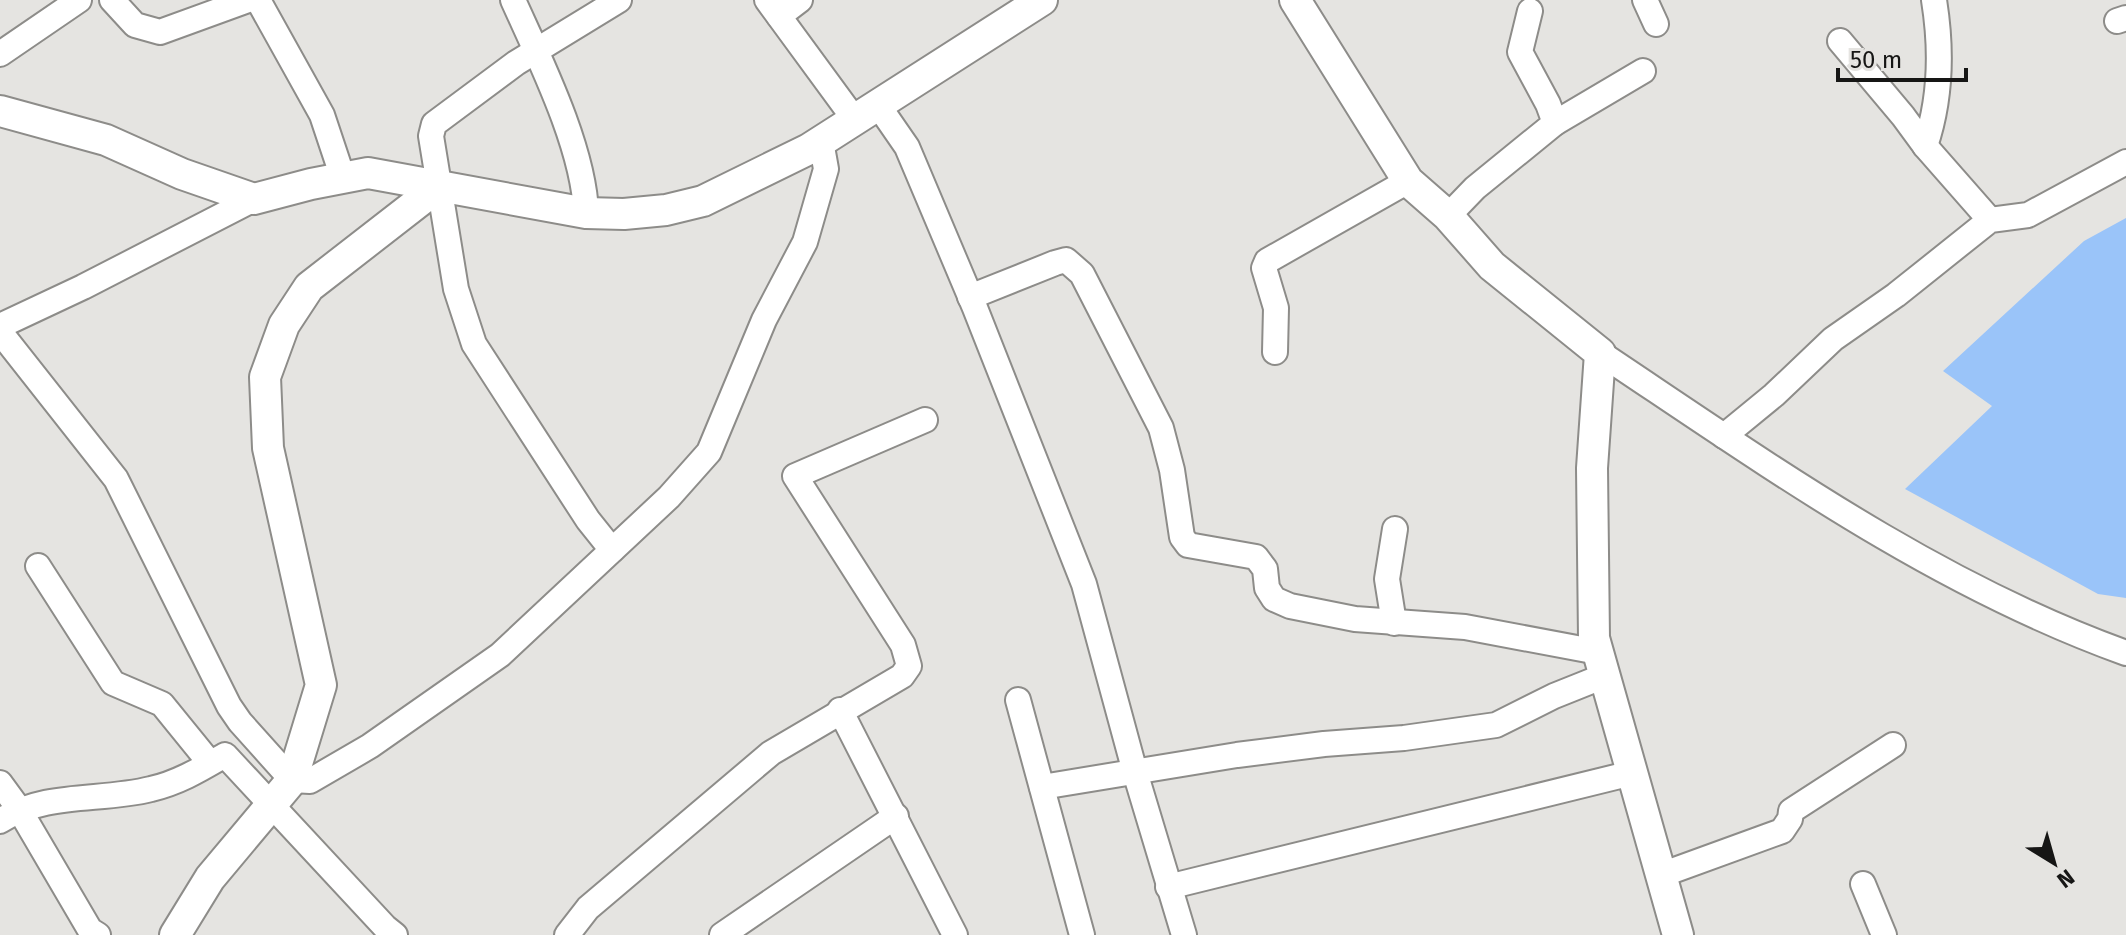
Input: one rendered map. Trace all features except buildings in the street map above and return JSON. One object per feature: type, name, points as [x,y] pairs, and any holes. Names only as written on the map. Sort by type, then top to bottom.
[{"type":"main road","points":[[0,111],[106,140],[182,174],[254,199],[368,173],[586,213],[652,212],[703,201],[821,141],[1042,0]]},
{"type":"main road","points":[[1295,0],[1408,181],[1448,216],[1492,266],[1600,353],[1592,468],[1594,638],[1678,935]]},
{"type":"main road","points":[[175,935],[210,878],[292,780],[321,685],[268,448],[265,377],[284,325],[309,287],[439,186]]},
{"type":"street","points":[[0,54],[79,0]]},
{"type":"street","points":[[112,0],[135,25],[160,32],[263,3],[322,115],[343,178]]},
{"type":"street","points":[[513,0],[571,138],[582,173],[586,213]]},
{"type":"street","points":[[612,550],[588,520],[474,344],[456,289],[431,136],[434,124],[516,63],[619,0]]},
{"type":"street","points":[[800,0],[773,8],[866,112],[907,147],[970,297],[1084,584],[1135,772],[1184,935]]},
{"type":"street","points":[[1645,0],[1656,24]]},
{"type":"street","points":[[1925,146],[1938,97],[1934,0]]},
{"type":"street","points":[[1530,11],[1520,52],[1555,123]]},
{"type":"street","points":[[1840,41],[1990,220]]},
{"type":"street","points":[[1448,216],[1475,188],[1555,123],[1643,71]]},
{"type":"street","points":[[0,332],[116,479],[229,706],[246,730],[292,780],[310,781],[370,746],[500,655],[669,497],[709,452],[764,320],[805,242],[826,169],[821,141]]},
{"type":"street","points":[[1724,436],[1774,395],[1833,339],[1896,295],[1990,220],[2028,215],[2126,162]]},
{"type":"street","points":[[1275,352],[1276,308],[1264,268],[1267,261],[1408,181]]},
{"type":"street","points":[[0,326],[254,199]]},
{"type":"street","points":[[970,297],[1055,263],[1066,260],[1075,266],[1082,274],[1161,428],[1172,470],[1182,537],[1188,545],[1256,557],[1265,569],[1267,588],[1274,599],[1290,606],[1355,619],[1465,627],[1601,664]]},
{"type":"street","points":[[1600,353],[1839,512],[1969,586],[2066,631],[2126,653]]},
{"type":"street","points":[[567,935],[588,908],[771,753],[902,676],[909,666],[908,655],[795,476],[925,420]]},
{"type":"street","points":[[1394,623],[1387,579],[1395,529]]},
{"type":"street","points":[[38,566],[113,683],[162,704],[210,763]]},
{"type":"street","points":[[1042,787],[1324,744],[1366,742],[1496,725],[1554,696],[1601,664]]},
{"type":"street","points":[[1018,700],[1082,935]]},
{"type":"street","points":[[840,710],[955,935]]},
{"type":"street","points":[[1661,875],[1782,831],[1791,811],[1893,745]]},
{"type":"street","points":[[10,815],[81,796],[119,795],[153,789],[182,780],[225,755],[395,935]]},
{"type":"street","points":[[1168,887],[1632,773]]},
{"type":"street","points":[[0,783],[10,815],[90,930],[98,935]]},
{"type":"street","points":[[722,935],[896,816]]},
{"type":"street","points":[[1863,884],[1884,935]]},
{"type":"water","points":[[2126,218],[2126,598],[2098,594],[1905,489],[1992,406],[1943,371],[2084,241]]}]
